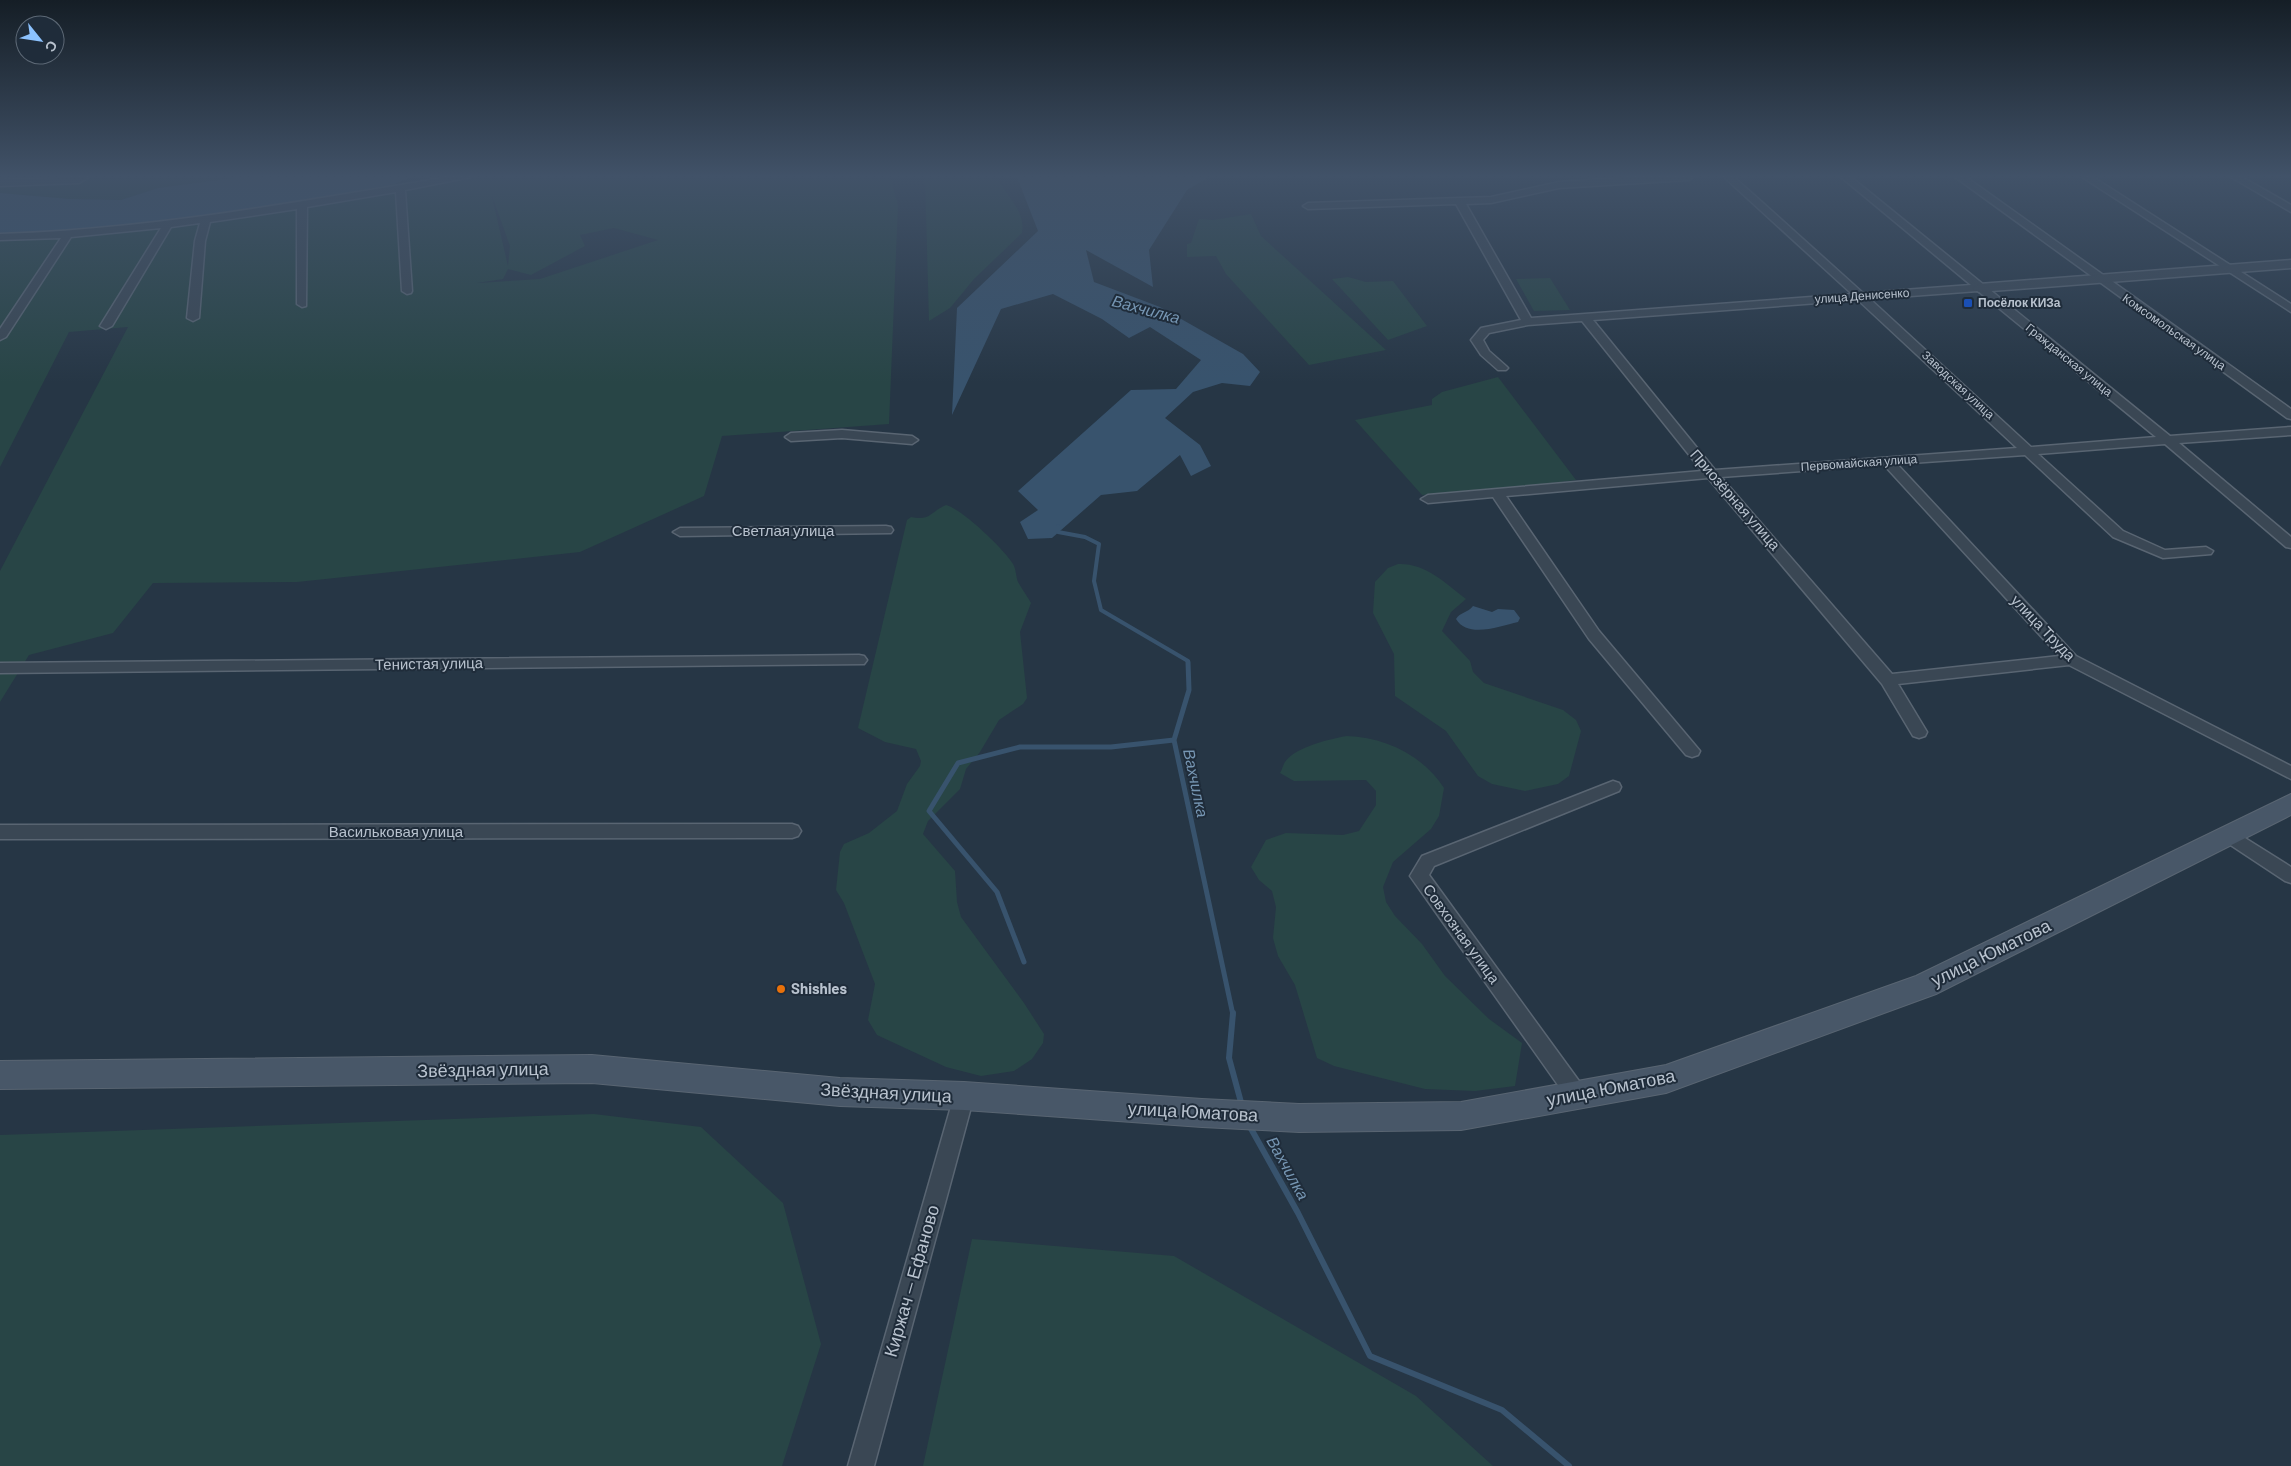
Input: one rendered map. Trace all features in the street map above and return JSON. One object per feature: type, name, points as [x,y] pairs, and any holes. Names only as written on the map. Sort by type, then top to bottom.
[{"type":"main road","name":"улица Юматова","points":[[964,1096],[1300,1118],[1461,1116],[1666,1079],[1926,985],[2291,804]]},
{"type":"main road","name":"Звёздная улица","points":[[0,1075],[592,1069],[840,1092],[964,1096]]},
{"type":"street","points":[[0,337],[61,245]]},
{"type":"street","points":[[106,326],[156,245]]},
{"type":"street","points":[[193,318],[200,245]]},
{"type":"street","points":[[302,245],[302,304]]},
{"type":"street","points":[[404,245],[407,291]]},
{"type":"street","points":[[1485,245],[1528,322]]},
{"type":"street","name":"Заводская улица","points":[[1804,245],[2030,451],[2118,534],[2163,554],[2206,551]]},
{"type":"street","name":"Гражданская улица","points":[[1928,245],[2166,439],[2291,544]]},
{"type":"street","name":"Комсомольская улица","points":[[2053,245],[2291,415]]},
{"type":"street","points":[[2194,245],[2291,309]]},
{"type":"street","name":"улица Денисенко","points":[[1502,368],[1485,352],[1477,340],[1485,330],[1528,322],[2291,264]]},
{"type":"street","name":"Приозёрная улица","points":[[1585,317],[1631,378],[1888,680],[1919,732]]},
{"type":"street","name":"Первомайская улица","points":[[1428,500],[1713,474],[2291,431]]},
{"type":"street","points":[[791,437],[842,434],[912,440]]},
{"type":"street","name":"улица Труда","points":[[1887,461],[2070,660],[2291,773]]},
{"type":"street","points":[[1497,493],[1594,635],[1692,751]]},
{"type":"street","name":"Светлая улица","points":[[680,532],[886,530]]},
{"type":"street","name":"Тенистая улица","points":[[0,668],[859,660]]},
{"type":"street","points":[[1888,680],[2070,660]]},
{"type":"street","name":"Совхозная улица","points":[[1577,1095],[1419,876],[1428,860],[1613,787]]},
{"type":"street","name":"Васильковая улица","points":[[0,832],[792,831]]},
{"type":"street","points":[[2229,835],[2291,876]]},
{"type":"street","name":"Киржач — Ефаново","points":[[861,1466],[964,1096]]},
{"type":"green space","points":[[0,245],[503,245],[508,266],[510,245],[585,246],[531,275],[508,269],[503,279],[477,283],[540,279],[642,245],[896,245],[889,424],[722,436],[704,496],[580,552],[297,582],[153,583],[113,633],[29,655],[0,702],[0,571],[128,327],[69,332],[0,467]]},
{"type":"green space","points":[[927,245],[1009,245],[974,279],[950,308],[929,321]]},
{"type":"green space","points":[[1187,245],[1271,245],[1386,350],[1309,365],[1226,274],[1216,256],[1187,257]]},
{"type":"green space","points":[[1348,277],[1366,282],[1393,281],[1427,326],[1388,340],[1332,279]]},
{"type":"green space","points":[[1550,278],[1570,310],[1534,311],[1516,279]]},
{"type":"green space","points":[[1498,377],[1576,480],[1503,490],[1422,495],[1355,420],[1432,405],[1432,399],[1442,392]]},
{"type":"green space","points":[[946,505],[972,521],[1008,557],[1014,566],[1018,582],[1031,603],[1020,632],[1027,698],[1023,704],[999,720],[980,752],[966,769],[960,789],[928,821],[923,834],[955,871],[957,902],[961,917],[1024,1003],[1044,1034],[1043,1043],[1032,1059],[1014,1071],[981,1076],[946,1067],[877,1035],[868,1020],[875,984],[844,903],[836,890],[840,852],[844,844],[869,833],[897,811],[907,784],[920,766],[921,761],[916,749],[885,742],[858,728],[907,520],[911,517],[927,517]]},
{"type":"green space","points":[[1398,564],[1426,570],[1466,599],[1451,612],[1442,631],[1470,661],[1473,672],[1484,683],[1563,710],[1576,720],[1581,731],[1569,776],[1558,784],[1525,791],[1492,784],[1478,776],[1446,731],[1395,696],[1394,654],[1373,613],[1375,582],[1388,568]]},
{"type":"green space","points":[[1347,736],[1375,740],[1402,750],[1425,766],[1444,788],[1439,816],[1431,829],[1393,862],[1383,887],[1386,902],[1395,916],[1422,944],[1445,976],[1489,1019],[1522,1043],[1515,1086],[1475,1091],[1425,1089],[1334,1066],[1317,1058],[1295,985],[1278,956],[1273,938],[1276,907],[1272,891],[1259,880],[1251,867],[1266,840],[1286,833],[1343,835],[1359,831],[1376,805],[1376,791],[1366,780],[1294,781],[1280,773],[1285,762],[1297,752],[1313,744]]},
{"type":"green space","points":[[594,1114],[701,1127],[783,1203],[821,1344],[782,1466],[0,1466],[0,1135]]},
{"type":"green space","points":[[972,1239],[1174,1256],[1416,1396],[1493,1466],[923,1466]]},
{"type":"water","points":[[1023,245],[1152,245],[1149,250],[1153,287],[1086,250],[1094,282],[1160,307],[1243,354],[1260,372],[1250,386],[1222,383],[1193,392],[1165,418],[1200,445],[1211,466],[1191,476],[1180,455],[1137,491],[1101,495],[1052,538],[1028,539],[1020,522],[1038,510],[1018,491],[1131,390],[1176,389],[1201,360],[1150,327],[1129,338],[1102,319],[1053,294],[1001,309],[952,415],[957,308]]},
{"type":"water","points":[[1473,606],[1492,612],[1498,609],[1514,610],[1520,618],[1518,622],[1485,630],[1468,628],[1461,625],[1456,619]]},
{"type":"waterway","name":"Вахчилка","points":[[1058,526],[1058,532],[1085,537],[1099,544],[1094,581],[1101,610],[1188,662]]},
{"type":"waterway","name":"Вахчилка","points":[[1174,740],[1189,690],[1188,662]]},
{"type":"waterway","points":[[1024,962],[997,892],[929,811],[958,763],[1020,747],[1111,747],[1174,740]]},
{"type":"waterway","name":"Вахчилка","points":[[1174,740],[1233,1014]]},
{"type":"waterway","name":"Вахчилка","points":[[1233,1014],[1229,1058],[1242,1106]]},
{"type":"waterway","name":"Вахчилка","points":[[1249,1125],[1298,1213],[1370,1356],[1502,1410],[1569,1466]]},
{"type":"place","name":"Посёлок КИЗа","points":[[1968,303]]},
{"type":"place","name":"Shishles","points":[[781,989]]}]
